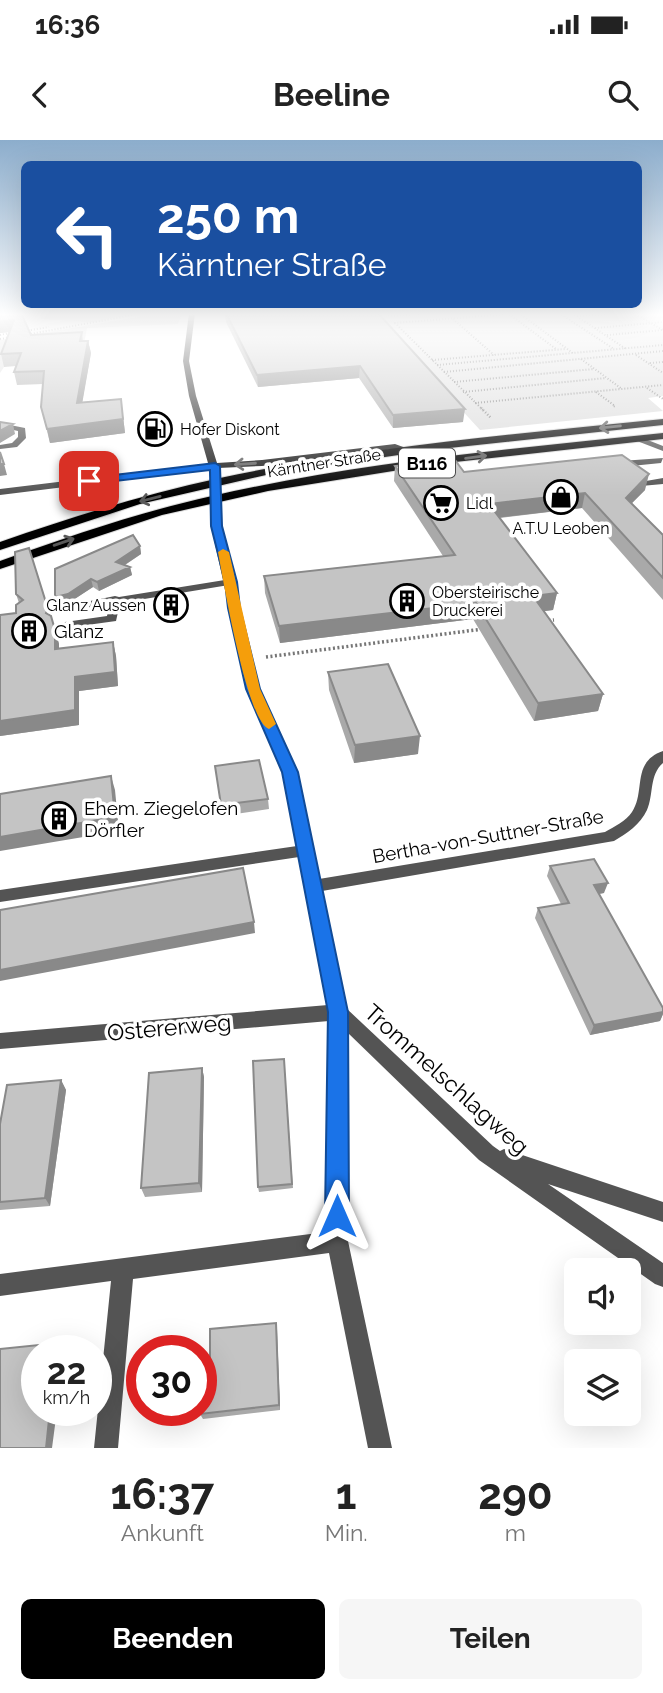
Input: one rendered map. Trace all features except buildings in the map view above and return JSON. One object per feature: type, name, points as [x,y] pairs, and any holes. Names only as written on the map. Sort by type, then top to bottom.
[{"type":"main road","points":[[188,374],[215,466],[216,498]]},
{"type":"main road","name":"Kärntner Straße","points":[[0,546],[107,511],[268,471],[410,451],[663,422]]},
{"type":"main road","name":"Kärntner Straße","points":[[0,565],[147,515],[216,498],[399,467],[663,436]]},
{"type":"main road","points":[[215,466],[262,463],[395,446],[410,451]]},
{"type":"street","points":[[0,425],[22,430],[22,438],[14,445],[0,447]]},
{"type":"street","points":[[640,439],[663,449]]},
{"type":"street","points":[[608,465],[661,460]]},
{"type":"street","points":[[621,464],[645,484],[663,481]]},
{"type":"street","points":[[0,492],[215,466]]},
{"type":"street","points":[[216,498],[216,526],[231,582],[234,608],[253,689],[290,772],[338,1012],[337,1241],[380,1448]]},
{"type":"street","points":[[59,610],[231,582]]},
{"type":"street","points":[[58,626],[112,618],[115,599]]},
{"type":"street","name":"Bertha-von-Suttner-Straße","points":[[312,886],[609,837],[629,826],[643,810],[649,768],[663,756]]},
{"type":"street","points":[[0,896],[307,850]]},
{"type":"street","name":"Ostererweg","points":[[0,1041],[338,1012]]},
{"type":"street","name":"Trommelschlagweg","points":[[338,1012],[486,1153],[663,1276]]},
{"type":"street","points":[[486,1153],[663,1212]]},
{"type":"street","points":[[0,1285],[337,1241]]},
{"type":"street","points":[[106,1448],[123,1269]]},
{"type":"path","points":[[445,374],[489,419],[502,418]]},
{"type":"path","points":[[453,382],[539,374]]},
{"type":"path","points":[[601,374],[622,390]]},
{"type":"path","points":[[463,392],[606,378]]},
{"type":"path","points":[[474,403],[663,386]]},
{"type":"path","points":[[646,387],[663,399]]},
{"type":"path","points":[[596,392],[615,406],[602,408]]},
{"type":"path","points":[[540,621],[554,620]]},
{"type":"path","points":[[248,659],[485,629]]},
{"type":"shaded area","points":[[429,374],[663,374],[663,396],[648,398],[663,411],[480,430]]},
{"type":"slow traffic","points":[[223,552],[253,689],[269,724]]},
{"type":"place","name":"Hofer Diskont","points":[[155,429]]},
{"type":"place","name":"A.T.U Leoben","points":[[561,497]]},
{"type":"place","name":"Lidl","points":[[441,503]]},
{"type":"place","name":"Obersteirische Druckerei","points":[[407,601]]},
{"type":"place","name":"Glanz Aussen","points":[[171,605]]},
{"type":"place","name":"Glanz","points":[[29,631]]},
{"type":"place","name":"Ehem. Ziegelofen Dörfler","points":[[59,819]]},
{"type":"route","points":[[89,481],[215,466],[216,526],[231,582],[234,608],[253,689],[290,772],[338,1012],[337,1216]]}]
